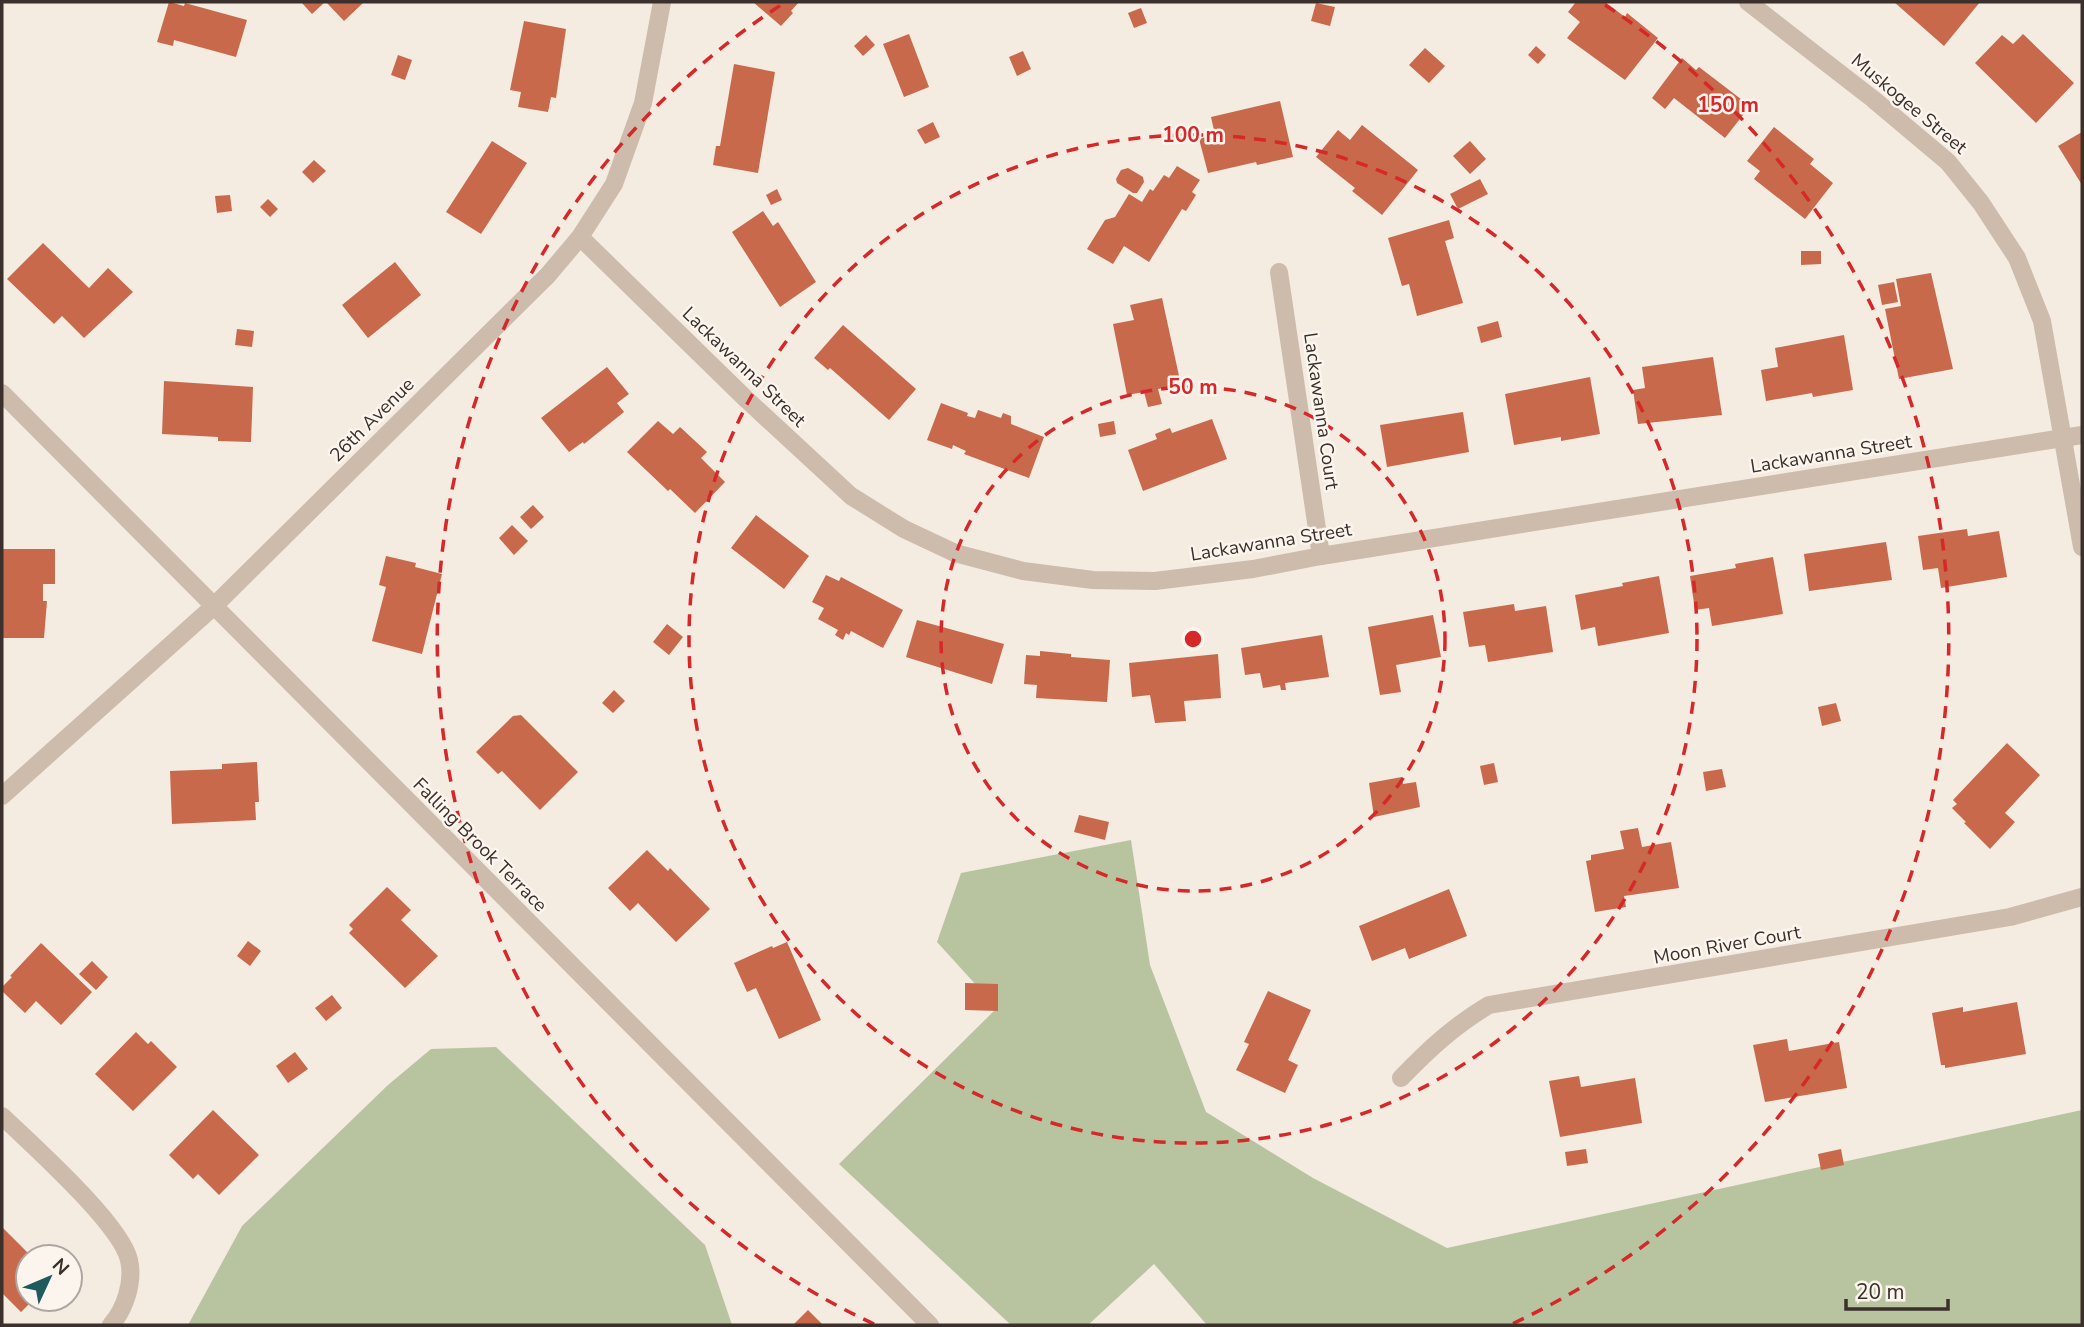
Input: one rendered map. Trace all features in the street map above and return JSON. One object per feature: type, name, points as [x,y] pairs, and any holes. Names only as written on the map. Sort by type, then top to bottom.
[{"type":"street","name":"26th Avenue","points":[[2,796],[213,607],[548,275],[580,237],[614,184],[643,103],[662,2]]},
{"type":"street","name":"Muskogee Street","points":[[1753,3],[1948,162],[1981,203],[2018,258],[2042,321],[2082,547]]},
{"type":"street","name":"Lackawanna Street","points":[[580,237],[746,400],[851,496],[904,529],[955,553],[1023,570],[1093,580],[1155,580],[1253,569],[2082,435]]},
{"type":"street","name":"Lackawanna Court","points":[[1279,272],[1321,556]]},
{"type":"street","name":"Falling Brook Terrace","points":[[2,393],[930,1325]]},
{"type":"street","name":"Moon River Court","points":[[1401,1078],[1437,1041],[1464,1019],[1489,1005],[2010,917],[2082,897]]},
{"type":"street","points":[[2,1116],[82,1197],[115,1233],[124,1247],[130,1261],[128,1296],[111,1325]]},
{"type":"green space","points":[[1131,840],[1150,965],[1206,1112],[1313,1178],[1447,1248],[2082,1110],[2082,1325],[1207,1325],[1154,1264],[1088,1325],[1011,1325],[839,1164],[997,1008],[937,942],[961,873]]},
{"type":"green space","points":[[496,1047],[705,1245],[732,1325],[188,1325],[242,1226],[388,1085],[431,1049]]},
{"type":"building","points":[[169,2],[184,6],[185,3],[247,20],[236,57],[174,40],[173,46],[157,42]]},
{"type":"building","points":[[301,2],[325,2],[312,14]]},
{"type":"building","points":[[326,2],[364,2],[344,21]]},
{"type":"building","points":[[753,2],[799,2],[781,26]]},
{"type":"building","points":[[1576,2],[1605,2],[1625,17],[1627,13],[1658,38],[1625,80],[1567,38],[1580,22],[1568,12]]},
{"type":"building","points":[[1894,2],[1980,2],[1944,46]]},
{"type":"building","points":[[1316,3],[1335,7],[1330,26],[1311,21]]},
{"type":"building","points":[[1141,8],[1147,23],[1134,28],[1128,13]]},
{"type":"building","points":[[524,21],[566,29],[556,98],[551,97],[548,112],[518,107],[521,92],[510,90]]},
{"type":"building","points":[[909,34],[929,87],[904,97],[883,44]]},
{"type":"building","points":[[2023,34],[2074,83],[2036,123],[1975,63],[2002,35],[2013,44]]},
{"type":"building","points":[[866,35],[875,45],[863,56],[854,46]]},
{"type":"building","points":[[1536,46],[1546,55],[1538,64],[1528,55]]},
{"type":"building","points":[[1425,48],[1445,66],[1429,83],[1409,65]]},
{"type":"building","points":[[1023,51],[1031,69],[1017,76],[1009,57]]},
{"type":"building","points":[[398,55],[412,60],[405,80],[391,75]]},
{"type":"building","points":[[1682,58],[1696,70],[1699,67],[1750,106],[1725,138],[1674,98],[1665,109],[1652,98]]},
{"type":"building","points":[[734,64],[775,72],[758,173],[713,165],[716,146],[720,146]]},
{"type":"building","points":[[1280,101],[1293,157],[1208,173],[1199,139],[1215,135],[1211,117]]},
{"type":"building","points":[[933,122],[940,137],[925,144],[917,130]]},
{"type":"building","points":[[1362,125],[1418,170],[1382,215],[1352,191],[1355,188],[1316,157],[1338,130],[1350,140]]},
{"type":"building","points":[[1774,127],[1814,159],[1810,164],[1833,183],[1805,219],[1754,179],[1760,171],[1747,161]]},
{"type":"building","points":[[2082,132],[2082,185],[2058,146]]},
{"type":"building","points":[[492,141],[527,163],[481,234],[446,212]]},
{"type":"building","points":[[1470,141],[1486,159],[1470,174],[1453,156]]},
{"type":"building","points":[[314,160],[326,171],[313,183],[302,172]]},
{"type":"building","points":[[1177,166],[1200,180],[1192,192],[1196,195],[1186,211],[1182,209],[1149,262],[1124,246],[1113,264],[1087,249],[1105,220],[1115,217],[1129,194],[1142,202],[1150,189],[1153,191],[1164,175],[1169,178]]},
{"type":"building","points":[[1128,168],[1143,177],[1144,182],[1137,193],[1117,183],[1116,179],[1121,170]]},
{"type":"building","points":[[1480,179],[1488,194],[1458,209],[1450,194]]},
{"type":"building","points":[[777,189],[782,200],[771,205],[766,195]]},
{"type":"building","points":[[230,195],[232,211],[217,213],[215,196]]},
{"type":"building","points":[[268,199],[278,209],[270,217],[260,207]]},
{"type":"building","points":[[763,211],[773,226],[778,222],[816,282],[780,307],[732,232]]},
{"type":"building","points":[[1449,220],[1454,238],[1445,241],[1463,303],[1417,316],[1409,284],[1402,286],[1388,238]]},
{"type":"building","points":[[43,243],[89,288],[108,268],[133,292],[84,338],[62,316],[54,324],[7,279]]},
{"type":"building","points":[[1801,251],[1821,251],[1821,264],[1801,265]]},
{"type":"building","points":[[395,262],[421,295],[368,338],[342,305]]},
{"type":"building","points":[[1931,273],[1953,369],[1899,379],[1885,309],[1901,306],[1896,279]]},
{"type":"building","points":[[1894,282],[1898,302],[1882,305],[1878,285]]},
{"type":"building","points":[[1162,298],[1181,385],[1158,389],[1162,404],[1148,407],[1144,392],[1127,395],[1113,324],[1134,320],[1130,305]]},
{"type":"building","points":[[1498,321],[1502,337],[1481,343],[1477,327]]},
{"type":"building","points":[[843,325],[916,389],[889,420],[830,368],[828,370],[814,358]]},
{"type":"building","points":[[237,329],[254,331],[252,347],[235,345]]},
{"type":"building","points":[[1844,335],[1853,390],[1813,397],[1812,393],[1766,401],[1761,370],[1778,367],[1775,348]]},
{"type":"building","points":[[1713,357],[1722,415],[1638,424],[1633,390],[1645,388],[1642,367]]},
{"type":"building","points":[[607,367],[629,394],[617,403],[624,412],[584,444],[583,442],[569,452],[541,418]]},
{"type":"building","points":[[1590,377],[1600,434],[1514,445],[1505,394]]},
{"type":"building","points":[[164,381],[253,387],[251,442],[162,434]]},
{"type":"building","points":[[941,403],[975,418],[978,410],[1001,418],[1003,413],[1011,416],[1011,424],[1044,437],[1029,478],[964,454],[966,451],[953,445],[952,449],[927,440]]},
{"type":"building","points":[[1463,412],[1469,452],[1387,467],[1380,425]]},
{"type":"building","points":[[1212,419],[1227,459],[1143,491],[1128,450],[1157,439],[1155,434],[1170,428],[1172,433]]},
{"type":"building","points":[[658,421],[673,434],[680,427],[707,452],[701,458],[725,482],[695,513],[627,452]]},
{"type":"building","points":[[1114,421],[1116,434],[1100,437],[1098,424]]},
{"type":"building","points":[[533,505],[544,517],[531,529],[520,517]]},
{"type":"building","points":[[756,515],[809,556],[784,589],[731,548]]},
{"type":"building","points":[[512,525],[528,541],[514,555],[499,538]]},
{"type":"building","points":[[1967,529],[1968,536],[1999,531],[2007,577],[1941,588],[1938,568],[1923,570],[1918,536]]},
{"type":"building","points":[[1886,542],[1892,580],[1809,591],[1804,554]]},
{"type":"building","points":[[2,549],[55,549],[55,584],[43,584],[43,601],[47,601],[44,638],[2,638]]},
{"type":"building","points":[[386,556],[416,563],[415,567],[442,574],[422,654],[372,641],[386,587],[379,585]]},
{"type":"building","points":[[1773,557],[1783,614],[1712,626],[1709,608],[1695,610],[1690,576],[1736,568],[1735,564]]},
{"type":"building","points":[[826,575],[839,581],[841,577],[903,610],[883,648],[851,631],[849,635],[846,633],[843,640],[835,635],[838,630],[818,619],[824,608],[812,602]]},
{"type":"building","points":[[1659,576],[1669,633],[1598,646],[1595,627],[1581,630],[1575,595]]},
{"type":"building","points":[[1514,604],[1515,611],[1546,606],[1553,652],[1488,662],[1485,645],[1469,647],[1463,612]]},
{"type":"building","points":[[1433,615],[1441,657],[1396,665],[1401,692],[1380,695],[1368,627]]},
{"type":"building","points":[[917,620],[1004,644],[992,684],[906,657]]},
{"type":"building","points":[[667,624],[683,637],[669,655],[653,642]]},
{"type":"building","points":[[1322,635],[1329,677],[1285,683],[1286,690],[1281,690],[1280,685],[1263,688],[1260,673],[1245,675],[1241,648]]},
{"type":"building","points":[[1040,651],[1110,660],[1107,702],[1036,698],[1037,685],[1024,684],[1026,655],[1040,656]]},
{"type":"building","points":[[1218,654],[1221,698],[1184,701],[1186,721],[1155,723],[1150,695],[1132,697],[1129,663]]},
{"type":"building","points":[[614,690],[625,701],[613,713],[602,703]]},
{"type":"building","points":[[1836,703],[1841,721],[1822,726],[1818,707]]},
{"type":"building","points":[[521,715],[578,772],[540,810],[502,771],[498,774],[476,752],[513,716]]},
{"type":"building","points":[[2007,743],[2040,775],[2005,813],[2015,822],[1990,849],[1952,808],[1957,804],[1953,800]]},
{"type":"building","points":[[257,762],[259,802],[255,802],[256,820],[172,824],[170,771],[222,769],[222,764]]},
{"type":"building","points":[[1494,763],[1498,782],[1484,785],[1480,766]]},
{"type":"building","points":[[1722,769],[1726,787],[1706,791],[1703,772]]},
{"type":"building","points":[[1402,777],[1403,784],[1416,782],[1420,807],[1374,817],[1369,783]]},
{"type":"building","points":[[1079,815],[1109,822],[1105,840],[1074,832]]},
{"type":"building","points":[[1638,828],[1642,847],[1671,842],[1679,888],[1624,896],[1626,907],[1595,912],[1586,861],[1591,860],[1591,855],[1624,849],[1620,831]]},
{"type":"building","points":[[647,850],[668,871],[670,868],[710,909],[676,942],[638,903],[630,911],[608,888]]},
{"type":"building","points":[[387,887],[411,910],[401,920],[438,956],[405,988],[349,933],[353,929],[349,925]]},
{"type":"building","points":[[1449,889],[1467,936],[1409,959],[1405,948],[1372,961],[1359,926]]},
{"type":"building","points":[[248,941],[261,951],[250,966],[237,956]]},
{"type":"building","points":[[787,942],[821,1020],[779,1039],[756,988],[747,992],[734,963]]},
{"type":"building","points":[[41,943],[92,992],[61,1025],[36,1001],[25,1013],[2,991],[2,987],[12,977],[10,976]]},
{"type":"building","points":[[92,961],[108,977],[96,990],[79,974]]},
{"type":"building","points":[[965,983],[998,984],[998,1011],[965,1010]]},
{"type":"building","points":[[1268,991],[1311,1010],[1288,1060],[1298,1065],[1285,1093],[1236,1070],[1249,1044],[1244,1042]]},
{"type":"building","points":[[332,995],[342,1008],[326,1021],[315,1008]]},
{"type":"building","points":[[2017,1002],[2026,1054],[1945,1068],[1945,1065],[1941,1065],[1932,1013],[1963,1007],[1963,1012]]},
{"type":"building","points":[[136,1032],[148,1044],[151,1041],[177,1067],[133,1111],[95,1074]]},
{"type":"building","points":[[1787,1039],[1789,1051],[1839,1042],[1847,1088],[1765,1102],[1753,1045]]},
{"type":"building","points":[[295,1052],[308,1069],[288,1083],[276,1066]]},
{"type":"building","points":[[1579,1076],[1581,1087],[1635,1078],[1642,1123],[1560,1137],[1549,1081]]},
{"type":"building","points":[[213,1110],[259,1155],[219,1195],[198,1174],[193,1179],[169,1155]]},
{"type":"building","points":[[1586,1149],[1588,1163],[1567,1166],[1565,1152]]},
{"type":"building","points":[[1841,1149],[1844,1165],[1821,1170],[1818,1154]]},
{"type":"building","points":[[2,1227],[18,1243],[14,1243],[14,1305],[2,1293]]},
{"type":"building","points":[[808,1310],[823,1325],[793,1325]]}]
